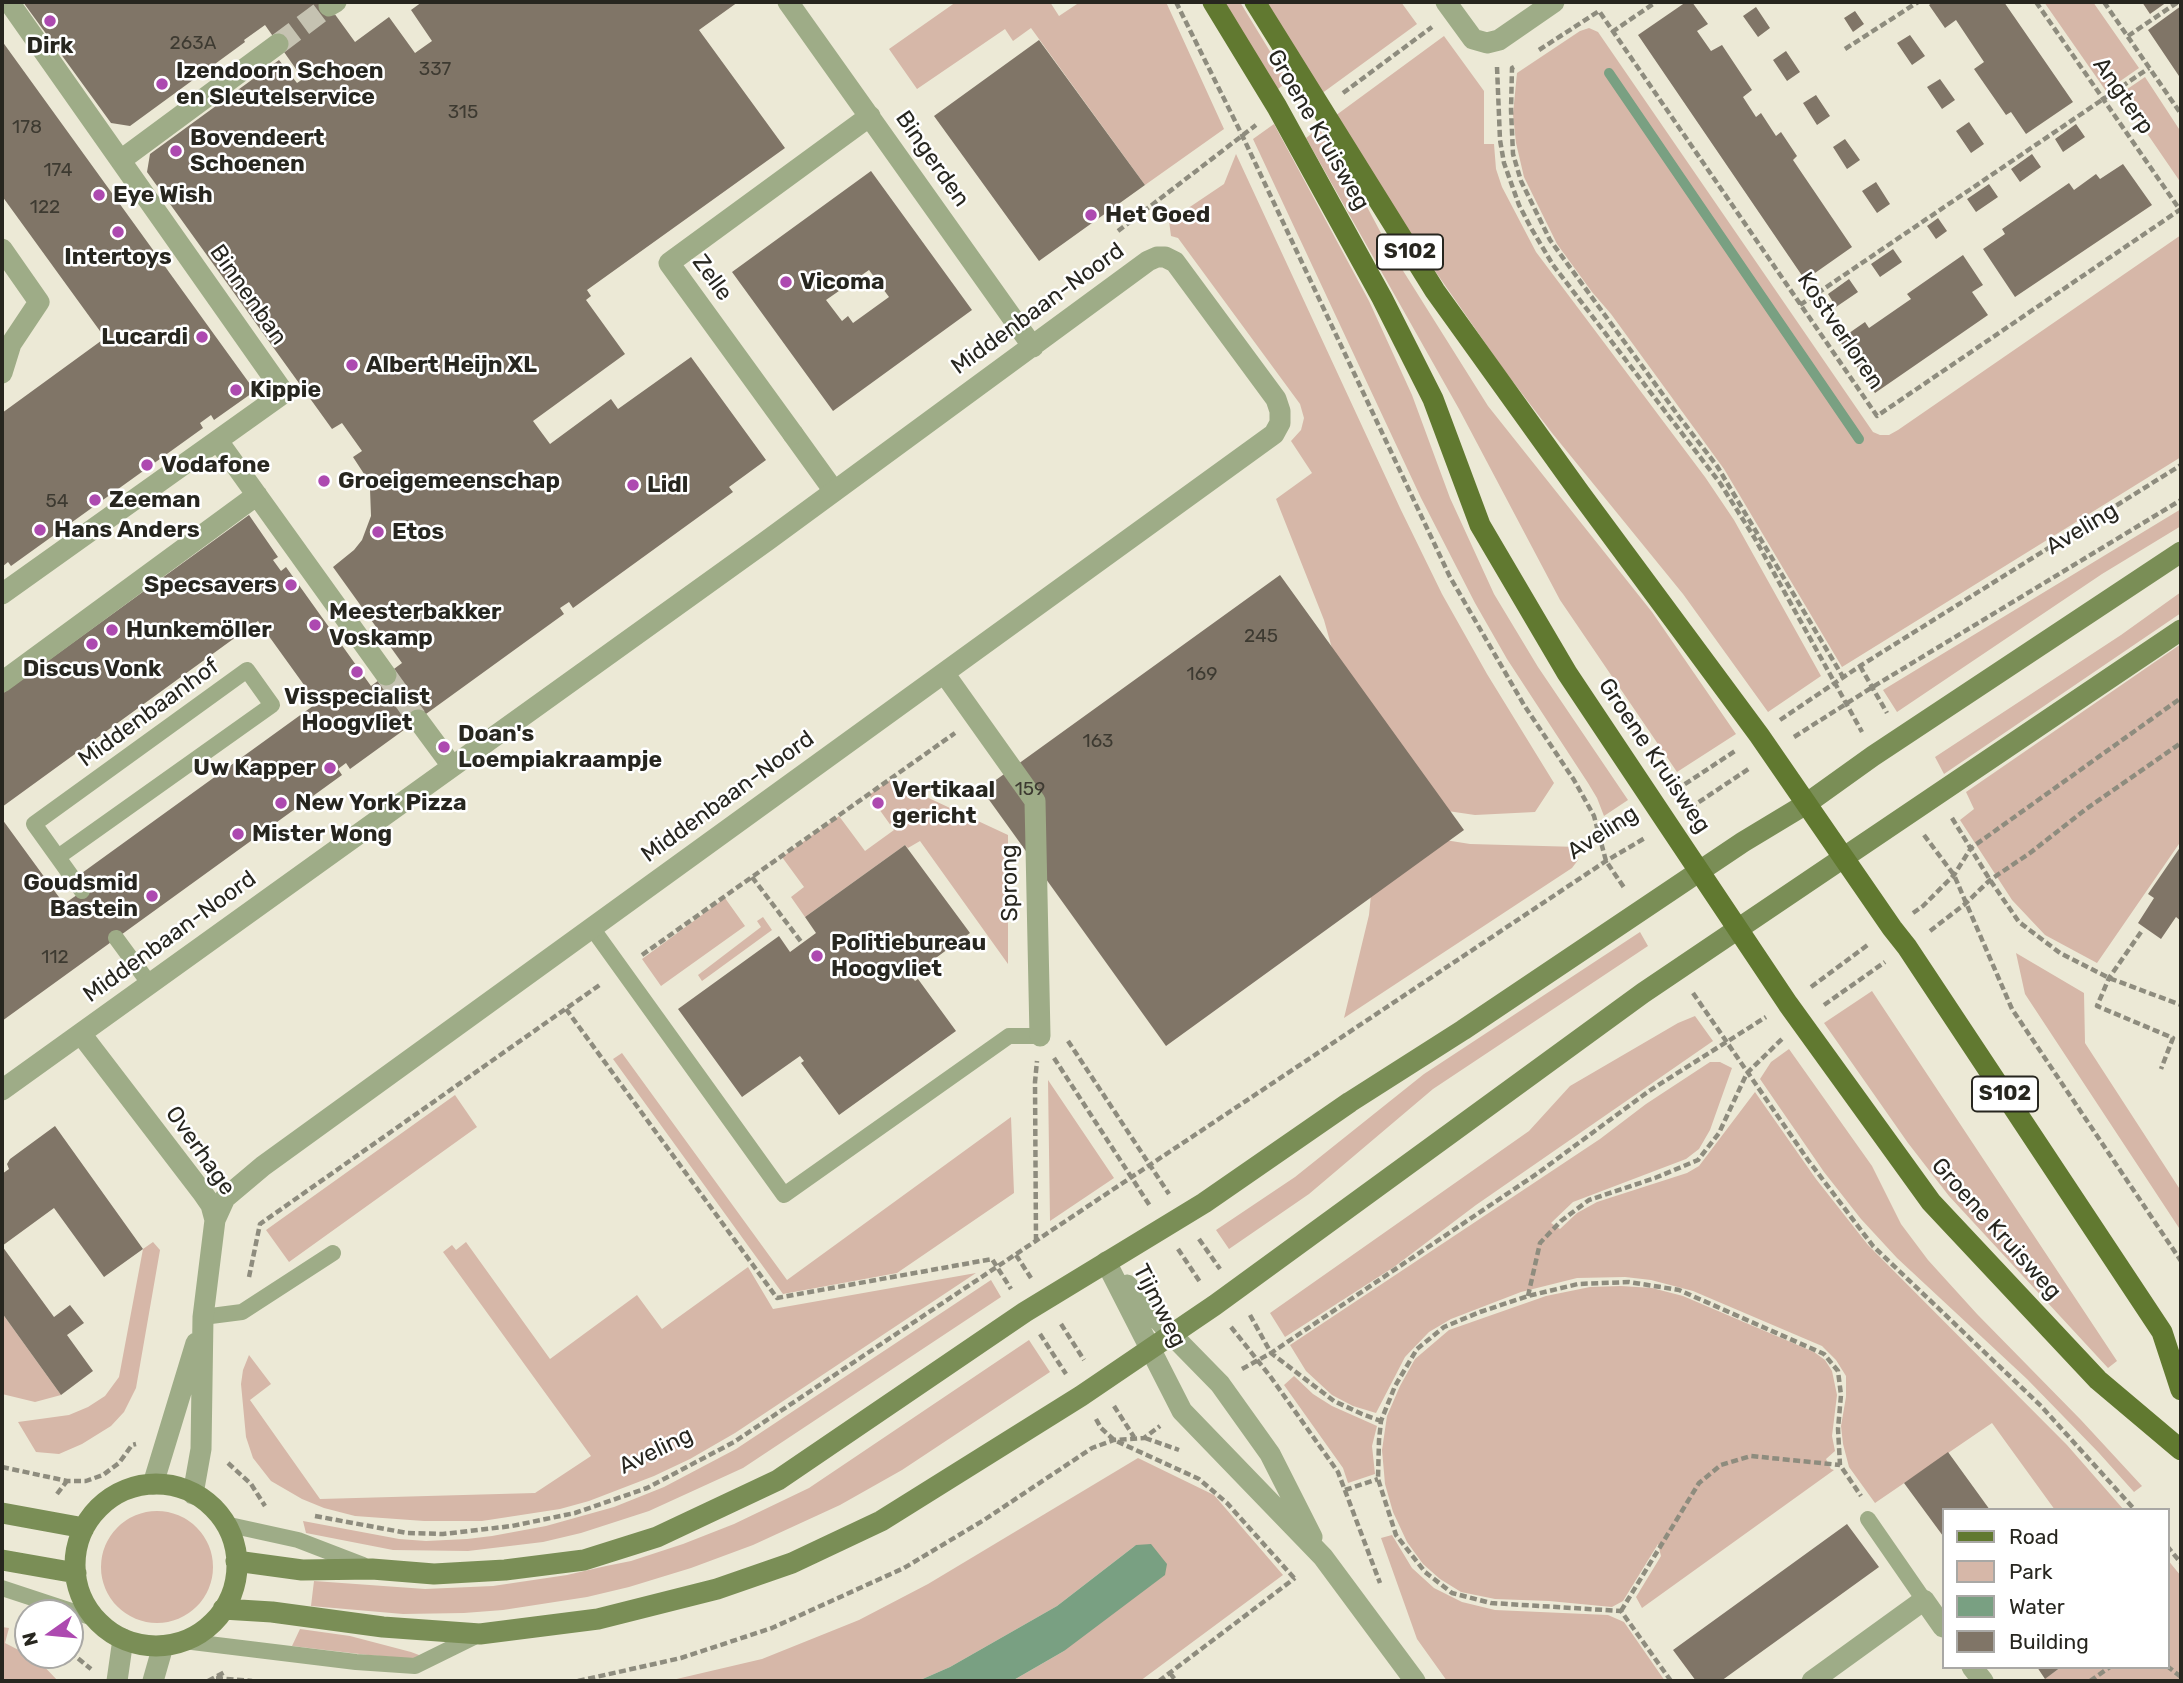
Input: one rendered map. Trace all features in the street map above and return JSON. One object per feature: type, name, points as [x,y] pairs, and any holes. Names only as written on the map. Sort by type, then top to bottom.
[{"type":"main road","name":"Groene Kruisweg","points":[[1213,2],[1277,107],[1388,309],[1433,399],[1480,525],[1567,673],[1738,929],[1931,1202],[2098,1380],[2181,1450]]},
{"type":"main road","name":"Groene Kruisweg","points":[[1255,2],[1435,291],[1759,735],[1907,947],[2162,1332],[2181,1390]]},
{"type":"main road","points":[[236,1561],[302,1570],[372,1569],[434,1574],[505,1570],[584,1560],[657,1537],[778,1480],[1025,1312],[1183,1216],[1350,1102],[1806,804],[1873,756],[2181,552]]},
{"type":"main road","points":[[223,1609],[272,1612],[383,1627],[480,1634],[598,1619],[717,1589],[792,1563],[881,1521],[1081,1396],[1172,1335],[1611,1016],[2181,630]]},
{"type":"main road","points":[[170,1486],[193,1493],[211,1506],[231,1536],[236,1561],[234,1586],[223,1609],[206,1628],[174,1643],[150,1646],[123,1639],[96,1619],[80,1593],[76,1573],[77,1550],[84,1528],[97,1511],[113,1497],[132,1488],[170,1486]]},
{"type":"main road","points":[[2,1513],[84,1528]]},
{"type":"main road","points":[[2,1560],[76,1573]]},
{"type":"street","name":"Binnenban","points":[[2,594],[284,393],[9,2]]},
{"type":"street","name":"Bingerden","points":[[788,2],[1033,346]]},
{"type":"street","points":[[1446,2],[1480,43],[1494,42],[1555,2]]},
{"type":"street","points":[[121,160],[278,44]]},
{"type":"street","name":"Zelle","points":[[834,491],[669,263],[870,116]]},
{"type":"street","points":[[2,249],[39,302],[5,341],[2,373]]},
{"type":"street","name":"Middenbaan-Noord","points":[[2,1090],[834,491],[1148,261],[1165,257],[1175,262],[1276,399],[1280,422],[1274,434],[263,1166],[225,1198],[215,1220]]},
{"type":"street","points":[[218,441],[386,675]]},
{"type":"street","points":[[2,682],[257,495]]},
{"type":"street","name":"Sprong","points":[[944,673],[1035,800],[1040,1036]]},
{"type":"street","points":[[418,720],[452,766]]},
{"type":"street","name":"Overhage","points":[[81,1034],[202,1192],[211,1205],[215,1220],[203,1317],[201,1449],[193,1493]]},
{"type":"street","name":"Tijmweg","points":[[1106,1262],[1220,1384],[1270,1454],[1322,1557]]},
{"type":"street","name":"Tijmweg","points":[[1106,1262],[1182,1411],[1322,1557],[1415,1681]]},
{"type":"street","name":"Overhage","points":[[153,1485],[203,1317]]},
{"type":"street","points":[[1812,1681],[1924,1600],[1941,1624]]},
{"type":"street","points":[[117,1681],[123,1639]]},
{"type":"street","points":[[153,1681],[174,1643]]},
{"type":"lane","name":"Middenbaanhof","points":[[58,857],[272,705],[247,670],[34,824],[82,891]]},
{"type":"lane","points":[[592,928],[784,1195],[1009,1035],[1040,1036]]},
{"type":"lane","points":[[117,938],[149,983]]},
{"type":"lane","points":[[203,1317],[242,1312],[333,1253]]},
{"type":"lane","points":[[1868,1519],[1924,1600]]},
{"type":"lane","points":[[225,1524],[298,1540],[372,1569]]},
{"type":"lane","points":[[2,1588],[96,1619]]},
{"type":"lane","points":[[174,1643],[415,1666],[480,1634]]},
{"type":"path","points":[[1176,2],[1242,135],[1450,577],[1524,705],[1574,780],[1594,816],[1606,861]]},
{"type":"path","points":[[1534,54],[1599,11],[1612,32],[1656,2]]},
{"type":"path","points":[[1845,49],[1918,2]]},
{"type":"path","name":"Angterp","points":[[2036,2],[2181,209]]},
{"type":"path","name":"Angterp","points":[[2104,2],[2181,113]]},
{"type":"path","points":[[2128,37],[2178,2]]},
{"type":"path","name":"Kostverloren","points":[[1612,32],[1877,416],[2181,209]]},
{"type":"path","points":[[1383,63],[1423,33]]},
{"type":"path","points":[[1494,42],[1500,140],[1504,163],[1518,205],[1553,265],[1720,483],[1754,537],[1847,703]]},
{"type":"path","points":[[1523,61],[1512,68],[1513,154],[1521,181],[1550,240],[1717,466],[1843,677]]},
{"type":"path","points":[[1800,305],[2150,68]]},
{"type":"path","points":[[1118,231],[1198,169]]},
{"type":"path","points":[[1600,839],[1843,677],[2181,465]]},
{"type":"path","name":"Aveling","points":[[305,1514],[407,1533],[443,1534],[512,1526],[575,1513],[647,1488],[734,1441],[1847,703],[2181,500]]},
{"type":"path","points":[[1528,1296],[1540,1243],[1561,1221],[1589,1200],[1698,1160],[1719,1133],[1746,1073],[1795,1012],[1892,928],[1923,906],[1954,875],[1971,848],[2181,698]]},
{"type":"path","points":[[242,1312],[260,1224],[976,718]]},
{"type":"path","points":[[1220,1384],[1271,1353],[1538,1173],[1650,1091],[1726,1042],[1795,1012],[1907,947],[1965,904],[1990,880],[2181,743]]},
{"type":"path","points":[[1954,875],[2012,1010],[2181,1261]]},
{"type":"path","points":[[752,877],[802,943]]},
{"type":"path","points":[[1990,880],[2020,922],[2060,953],[2109,978],[2181,1005]]},
{"type":"path","points":[[2141,932],[2109,978],[2097,1006],[2173,1038],[2161,1069]]},
{"type":"path","points":[[566,1009],[777,1298],[992,1259],[1101,1427],[1114,1440],[1199,1479],[1227,1503],[1295,1578]]},
{"type":"path","points":[[1064,1035],[1235,1291],[1271,1353],[1334,1401],[1381,1421]]},
{"type":"path","points":[[1040,1036],[1215,1305],[1270,1376],[1338,1472],[1381,1586]]},
{"type":"path","points":[[1036,1242],[1035,1082],[1040,1036]]},
{"type":"path","points":[[1726,1042],[1808,1160],[1873,1246],[2041,1406],[2132,1508]]},
{"type":"path","points":[[1016,1255],[1135,1437]]},
{"type":"path","points":[[1622,1611],[1491,1603],[1452,1593],[1425,1572],[1396,1535],[1378,1479],[1381,1421],[1395,1386],[1417,1349],[1444,1327],[1528,1296],[1578,1284],[1629,1282],[1679,1290],[1824,1354],[1838,1371],[1841,1395],[1838,1429],[1840,1465],[1867,1504],[1868,1519]]},
{"type":"path","points":[[578,1681],[681,1658],[772,1628],[904,1568],[984,1520],[1092,1448],[1114,1440],[1144,1438],[1182,1411]]},
{"type":"path","points":[[1622,1611],[1699,1483],[1721,1465],[1751,1456],[1840,1465]]},
{"type":"path","points":[[2,1466],[67,1481]]},
{"type":"path","points":[[1345,1490],[1378,1479]]},
{"type":"path","points":[[2169,1548],[2181,1563]]},
{"type":"path","points":[[1159,1681],[1322,1557]]},
{"type":"path","points":[[1622,1611],[1671,1681]]},
{"type":"path","points":[[2090,1681],[2107,1669]]},
{"type":"path","points":[[1170,1673],[1176,1681]]},
{"type":"path","points":[[208,1681],[215,1678],[252,1681]]},
{"type":"green space","points":[[956,2],[1050,2],[1059,16],[1080,2],[1166,2],[1224,129],[1145,185],[1031,28],[1013,41],[1005,29],[917,89],[889,49]]},
{"type":"green space","points":[[1218,2],[1240,2],[1288,81],[1273,93]]},
{"type":"green space","points":[[1264,2],[1401,2],[1417,24],[1321,94]]},
{"type":"green space","points":[[2044,2],[2093,2],[2139,68],[2106,91]]},
{"type":"green space","points":[[1589,28],[1598,32],[1873,432],[1880,435],[1889,435],[1898,430],[2181,235],[2181,457],[1842,667],[1724,469],[1557,244],[1524,177],[1513,114],[1517,73],[1580,31]]},
{"type":"green space","points":[[1444,36],[1484,91],[1484,144],[1494,144],[1496,169],[1502,187],[1536,252],[1705,477],[1734,520],[1821,676],[1768,712],[1683,594],[1504,370],[1403,225],[1335,116]]},
{"type":"green space","points":[[2145,77],[2181,132],[2181,183],[2120,94]]},
{"type":"green space","points":[[1274,124],[1369,301],[1412,395],[1450,498],[1494,594],[1538,667],[1628,800],[1604,816],[1588,783],[1507,659],[1421,498],[1253,139]]},
{"type":"green space","points":[[1319,128],[1390,250],[1488,406],[1652,612],[1736,734],[1677,772],[1560,600],[1459,409],[1306,138]]},
{"type":"green space","points":[[1236,154],[1442,594],[1554,783],[1535,812],[1475,815],[1434,809],[1335,659],[1324,620],[1276,499],[1312,473],[1291,441],[1301,430],[1304,418],[1300,404],[1178,238],[1171,236],[1169,221],[1224,184]]},
{"type":"green space","points":[[2181,509],[2181,526],[2102,574],[1897,712],[1883,690]]},
{"type":"green space","points":[[2181,592],[2181,613],[1944,774],[1935,757],[2121,635]]},
{"type":"green space","points":[[2181,644],[2181,841],[2097,963],[2045,935],[2012,900],[1960,820],[1974,809],[1966,792]]},
{"type":"green space","points":[[890,780],[1008,835],[1008,964],[920,841],[908,848],[905,845],[805,917],[791,897],[804,887],[782,857],[839,816],[865,851],[894,830],[869,795]]},
{"type":"green space","points":[[1420,836],[1470,844],[1579,847],[1578,860],[1572,868],[1344,1018],[1369,915],[1374,864]]},
{"type":"green space","points":[[725,898],[745,926],[661,986],[642,959]]},
{"type":"green space","points":[[763,917],[772,930],[702,981],[698,975],[761,927],[757,921]]},
{"type":"green space","points":[[1640,932],[1648,946],[1433,1089],[1309,1194],[1229,1249],[1216,1230],[1295,1177],[1424,1074]]},
{"type":"green space","points":[[2016,953],[2084,993],[2085,1043],[2181,1191],[2181,1231],[2025,994]]},
{"type":"green space","points":[[1872,991],[2117,1361],[2108,1368],[1949,1196],[1908,1143],[1824,1023]]},
{"type":"green space","points":[[1695,1016],[1713,1041],[1476,1205],[1394,1267],[1285,1337],[1270,1313],[1529,1131],[1570,1086],[1678,1023]]},
{"type":"green space","points":[[1789,1049],[1872,1166],[1901,1224],[1928,1260],[2142,1486],[2134,1492],[2027,1379],[1897,1258],[1861,1219],[1824,1172],[1760,1079],[1771,1062]]},
{"type":"green space","points":[[622,1053],[787,1280],[1011,1117],[1014,1193],[897,1273],[783,1294],[613,1059]]},
{"type":"green space","points":[[1710,1062],[1720,1062],[1732,1068],[1710,1130],[1699,1149],[1686,1159],[1573,1202],[1551,1223],[1560,1229],[1577,1213],[1597,1202],[1687,1173],[1699,1166],[1755,1092],[1816,1179],[1868,1245],[2067,1445],[2122,1508],[2054,1508],[1992,1423],[1875,1503],[1849,1467],[1843,1444],[1841,1426],[1846,1376],[1836,1360],[1822,1346],[1693,1291],[1651,1280],[1625,1277],[1577,1278],[1521,1292],[1451,1319],[1429,1332],[1405,1357],[1376,1413],[1353,1406],[1332,1395],[1306,1371],[1290,1345],[1600,1139],[1646,1104]]},
{"type":"green space","points":[[1048,1080],[1114,1178],[1050,1221]]},
{"type":"green space","points":[[455,1095],[477,1127],[289,1262],[266,1230]]},
{"type":"green space","points":[[153,1242],[160,1250],[136,1388],[124,1412],[111,1426],[82,1444],[59,1454],[36,1452],[18,1422],[69,1415],[88,1407],[105,1396],[119,1377],[143,1249]]},
{"type":"green space","points":[[466,1242],[550,1359],[637,1295],[662,1329],[748,1267],[773,1309],[976,1273],[735,1433],[654,1476],[589,1501],[560,1509],[482,1521],[424,1521],[355,1516],[324,1508],[271,1481],[253,1458],[246,1437],[241,1384],[249,1355],[271,1384],[250,1400],[320,1499],[535,1493],[591,1456],[443,1252],[452,1245],[456,1250]]},
{"type":"green space","points":[[991,1280],[1001,1297],[743,1468],[649,1511],[543,1542],[468,1551],[393,1550],[306,1533],[303,1521],[399,1539],[467,1539],[546,1526],[614,1507],[664,1487],[736,1449]]},
{"type":"green space","points":[[1590,1287],[1652,1288],[1683,1296],[1814,1352],[1825,1360],[1832,1371],[1837,1395],[1832,1436],[1835,1451],[1826,1459],[1834,1470],[1642,1608],[1636,1597],[1661,1556],[1658,1544],[1623,1601],[1612,1607],[1495,1599],[1461,1592],[1423,1564],[1407,1542],[1393,1512],[1385,1484],[1382,1450],[1387,1416],[1400,1386],[1415,1359],[1449,1330],[1546,1296]]},
{"type":"green space","points":[[2,1313],[61,1395],[35,1402],[2,1394]]},
{"type":"green space","points":[[1029,1340],[1050,1372],[902,1470],[840,1505],[753,1545],[691,1568],[587,1597],[503,1610],[403,1614],[311,1606],[314,1581],[425,1589],[493,1586],[567,1575],[631,1561],[683,1544],[734,1524],[809,1488]]},
{"type":"green space","points":[[1294,1376],[1313,1394],[1332,1406],[1377,1426],[1372,1446],[1375,1474],[1348,1483],[1343,1468],[1284,1385]]},
{"type":"green space","points":[[1138,1458],[1214,1495],[1283,1575],[1140,1681],[1012,1681],[1064,1651],[1136,1545],[1057,1606],[950,1667],[918,1681],[668,1681],[762,1659],[859,1620],[928,1584]]},
{"type":"green space","points":[[157,1511],[179,1515],[197,1527],[209,1545],[213,1567],[209,1589],[197,1607],[179,1619],[157,1623],[135,1619],[117,1607],[105,1589],[101,1567],[105,1545],[117,1527],[135,1515]]},
{"type":"green space","points":[[1392,1535],[1412,1568],[1434,1588],[1462,1602],[1495,1610],[1608,1615],[1624,1622],[1665,1681],[1447,1681],[1417,1639],[1381,1538]]},
{"type":"green space","points":[[2169,1561],[2181,1576],[2181,1681],[2042,1681],[2058,1669],[2169,1669]]},
{"type":"green space","points":[[2,1627],[9,1628],[5,1643],[14,1648],[14,1669],[47,1669],[58,1681],[2,1681]]},
{"type":"green space","points":[[300,1629],[350,1636],[419,1655],[415,1659],[292,1646]]},
{"type":"water","points":[[1151,1544],[1167,1564],[1165,1575],[1064,1651],[1012,1681],[918,1681],[950,1667],[1057,1606],[1136,1545]]},
{"type":"building","points":[[23,2],[326,2],[355,42],[389,17],[415,53],[432,41],[411,10],[422,2],[738,2],[699,30],[785,148],[587,290],[591,296],[586,300],[625,354],[533,421],[550,444],[611,399],[618,409],[691,357],[766,460],[729,487],[733,492],[573,608],[569,602],[560,608],[564,614],[350,769],[346,763],[338,769],[342,775],[2,1021],[2,819],[64,904],[84,890],[75,878],[317,703],[258,621],[2,807],[2,694],[249,515],[278,557],[273,560],[281,571],[286,567],[371,686],[402,663],[333,567],[362,540],[371,516],[370,489],[353,457],[362,451],[342,423],[332,429],[147,172],[150,154],[279,60],[297,83],[303,79],[265,25],[130,126],[111,123]]},
{"type":"building","points":[[1686,2],[1692,2],[1708,24],[1697,31],[1711,51],[1722,45],[1752,90],[1743,97],[1756,117],[1761,113],[1776,136],[1781,132],[1797,156],[1793,160],[1852,247],[1805,280],[1638,35]]},
{"type":"building","points":[[1933,2],[2004,2],[2073,102],[2026,134],[2011,112],[2006,115],[1974,69],[1984,62],[1956,20],[1945,28],[1929,5]]},
{"type":"building","points":[[2142,2],[2167,2],[2150,14]]},
{"type":"building","points":[[2181,6],[2181,79],[2148,30]]},
{"type":"building","points":[[1756,7],[1770,28],[1758,37],[1743,16]]},
{"type":"building","points":[[1855,11],[1864,24],[1853,32],[1844,18]]},
{"type":"building","points":[[1910,35],[1925,56],[1912,65],[1897,43]]},
{"type":"building","points":[[1039,40],[1145,185],[1039,261],[934,116]]},
{"type":"building","points":[[2,41],[255,391],[214,420],[211,415],[200,423],[203,428],[11,566],[8,562],[2,567],[2,413],[105,338],[2,196]]},
{"type":"building","points":[[1786,51],[1800,72],[1787,81],[1773,60]]},
{"type":"building","points":[[1940,79],[1955,100],[1942,109],[1927,87]]},
{"type":"building","points":[[1816,95],[1830,116],[1817,125],[1803,103]]},
{"type":"building","points":[[1969,122],[1984,144],[1971,153],[1956,131]]},
{"type":"building","points":[[2076,124],[2085,137],[2063,152],[2055,139]]},
{"type":"building","points":[[1845,139],[1860,160],[1847,169],[1833,147]]},
{"type":"building","points":[[2032,154],[2041,167],[2020,182],[2011,169]]},
{"type":"building","points":[[2123,164],[2152,205],[2015,297],[1983,249],[2005,234],[2002,229],[2069,183],[2074,190],[2096,174],[2100,179]]},
{"type":"building","name":"Vicoma","points":[[871,171],[972,310],[833,411],[732,272]],"holes":[[[869,270],[889,297],[853,323],[848,316],[842,321],[826,300]]]},
{"type":"building","points":[[1876,182],[1890,204],[1877,213],[1862,191]]},
{"type":"building","points":[[1989,184],[1998,197],[1976,212],[1967,199]]},
{"type":"building","points":[[1938,218],[1947,231],[1936,239],[1927,226]]},
{"type":"building","points":[[1893,249],[1902,262],[1880,277],[1871,264]]},
{"type":"building","points":[[1963,255],[1983,285],[1972,292],[1988,315],[1875,393],[1839,340],[1865,322],[1869,328],[1911,299],[1907,294]]},
{"type":"building","points":[[1849,279],[1858,292],[1836,307],[1828,294]]},
{"type":"building","points":[[1280,575],[1464,830],[1166,1046],[982,790]]},
{"type":"building","points":[[905,845],[970,933],[911,976],[915,981],[918,979],[956,1031],[839,1115],[801,1063],[804,1061],[800,1056],[742,1097],[678,1009],[779,936],[790,952],[816,933],[805,917]]},
{"type":"building","points":[[2181,846],[2181,921],[2176,917],[2161,939],[2138,923],[2154,898],[2148,894]]},
{"type":"building","points":[[55,1126],[143,1249],[104,1277],[54,1208],[2,1246],[2,1174],[9,1169],[7,1164],[10,1159]]},
{"type":"building","points":[[2,1246],[54,1317],[70,1305],[84,1323],[67,1335],[93,1371],[61,1395],[2,1313]]},
{"type":"building","points":[[1948,1452],[1989,1508],[1941,1508],[1941,1533],[1904,1483]]},
{"type":"building","points":[[1847,1524],[1879,1567],[1721,1681],[1696,1681],[1673,1650]]},
{"type":"building","points":[[2038,1669],[2058,1669],[2045,1679]]},
{"type":"waterway","points":[[1609,73],[1859,439]]},
{"type":"tunnel","points":[[278,44],[329,6]]},
{"type":"tunnel","points":[[386,675],[418,720]]},
{"type":"place","name":"Dirk","points":[[50,21]]},
{"type":"place","name":"Izendoorn Schoen en Sleutelservice","points":[[162,84]]},
{"type":"place","name":"Bovendeert Schoenen","points":[[176,151]]},
{"type":"place","name":"Eye Wish","points":[[99,195]]},
{"type":"place","name":"Het Goed","points":[[1091,215]]},
{"type":"place","name":"Intertoys","points":[[118,232]]},
{"type":"place","name":"Vicoma","points":[[786,282]]},
{"type":"place","name":"Lucardi","points":[[202,337]]},
{"type":"place","name":"Albert Heijn XL","points":[[352,365]]},
{"type":"place","name":"Kippie","points":[[236,390]]},
{"type":"place","name":"Vodafone","points":[[147,465]]},
{"type":"place","name":"Groeigemeenschap","points":[[324,481]]},
{"type":"place","name":"Lidl","points":[[633,485]]},
{"type":"place","name":"Zeeman","points":[[95,500]]},
{"type":"place","name":"Hans Anders","points":[[40,530]]},
{"type":"place","name":"Etos","points":[[378,532]]},
{"type":"place","name":"Specsavers","points":[[291,585]]},
{"type":"place","name":"Meesterbakker Voskamp","points":[[315,625]]},
{"type":"place","name":"Hunkemöller","points":[[112,630]]},
{"type":"place","name":"Discus Vonk","points":[[92,644]]},
{"type":"place","name":"Visspecialist Hoogvliet","points":[[357,672]]},
{"type":"place","name":"Doan's Loempiakraampje","points":[[444,747]]},
{"type":"place","name":"Uw Kapper","points":[[330,768]]},
{"type":"place","name":"New York Pizza","points":[[281,803]]},
{"type":"place","name":"Vertikaal gericht","points":[[878,803]]},
{"type":"place","name":"Mister Wong","points":[[238,834]]},
{"type":"place","name":"Goudsmid Bastein","points":[[152,896]]},
{"type":"place","name":"Politiebureau Hoogvliet","points":[[817,956]]}]
